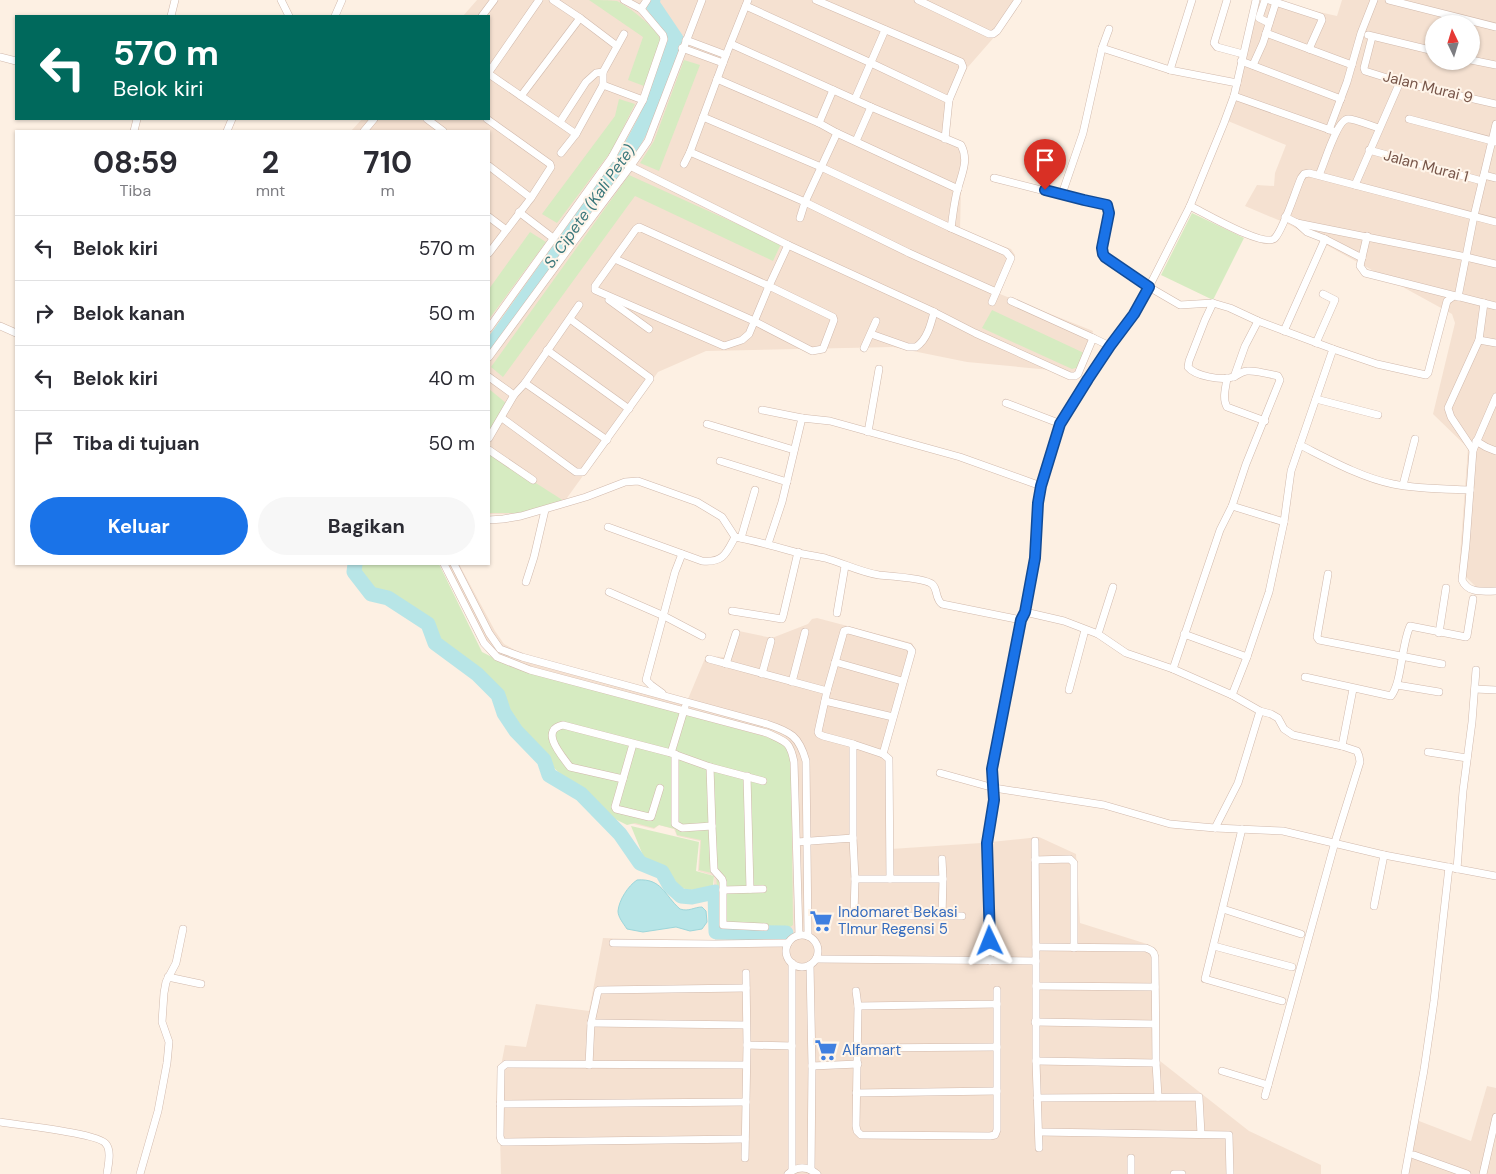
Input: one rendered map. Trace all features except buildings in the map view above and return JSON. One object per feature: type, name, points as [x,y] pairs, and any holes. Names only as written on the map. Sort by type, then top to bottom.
[{"type":"street","points":[[171,15],[175,0]]},
{"type":"street","points":[[281,0],[288,15]]},
{"type":"street","points":[[335,15],[342,0]]},
{"type":"street","points":[[483,15],[494,0]]},
{"type":"street","points":[[490,72],[539,0]]},
{"type":"street","points":[[553,0],[617,46]]},
{"type":"street","points":[[490,327],[553,238],[614,158],[643,100],[664,39],[656,26],[640,9],[624,0]]},
{"type":"street","points":[[640,9],[647,0]]},
{"type":"street","points":[[490,356],[648,141],[682,48],[702,0]]},
{"type":"street","points":[[816,0],[961,62],[963,67],[949,100],[945,139]]},
{"type":"street","points":[[918,0],[989,34],[997,31],[1018,0]]},
{"type":"street","points":[[1170,70],[1192,0]]},
{"type":"street","points":[[1227,0],[1214,43],[1217,47],[1253,65],[1341,99]]},
{"type":"street","points":[[990,960],[987,843],[994,800],[992,769],[1035,558],[1038,503],[1041,486],[1060,424],[1110,346],[1134,314],[1190,206],[1234,96],[1256,0]]},
{"type":"street","points":[[1265,0],[1259,18],[1270,23]]},
{"type":"street","points":[[1320,175],[1361,33],[1374,0]]},
{"type":"street","points":[[1389,0],[1496,27]]},
{"type":"street","points":[[1253,65],[1270,23],[1273,1],[1321,17],[1322,20],[1309,49]]},
{"type":"street","points":[[684,164],[747,3],[949,100]]},
{"type":"street","points":[[521,96],[580,18]]},
{"type":"street","points":[[1062,194],[1083,132],[1102,48],[1109,29]]},
{"type":"street","points":[[855,99],[885,30]]},
{"type":"street","points":[[1266,33],[1352,65]]},
{"type":"street","points":[[1361,33],[1425,49]]},
{"type":"street","points":[[562,153],[576,134],[603,85],[603,72],[624,34]]},
{"type":"street","name":"Jalan Murai 9","points":[[1372,37],[1364,70],[1400,82],[1496,104]]},
{"type":"street","points":[[686,40],[726,55]]},
{"type":"street","points":[[731,44],[961,145],[965,157],[964,170],[958,189],[951,228]]},
{"type":"street","points":[[682,48],[723,63]]},
{"type":"street","points":[[1102,48],[1170,70],[1236,83]]},
{"type":"street","points":[[0,57],[15,61]]},
{"type":"street","points":[[1480,62],[1496,66]]},
{"type":"street","points":[[560,122],[590,77],[596,73],[603,72]]},
{"type":"street","points":[[490,74],[576,134]]},
{"type":"street","points":[[717,79],[819,123],[958,189]]},
{"type":"street","points":[[1355,185],[1400,82]]},
{"type":"street","points":[[603,85],[643,100]]},
{"type":"street","points":[[819,123],[833,90]]},
{"type":"street","points":[[1234,96],[1332,131]]},
{"type":"street","points":[[856,141],[871,107]]},
{"type":"street","points":[[703,117],[821,167],[1006,252],[1011,258],[992,302]]},
{"type":"street","points":[[1332,131],[1348,119],[1380,128]]},
{"type":"street","points":[[1409,119],[1494,142]]},
{"type":"street","points":[[428,120],[443,130]]},
{"type":"street","points":[[488,120],[550,164],[551,169],[490,252]]},
{"type":"street","points":[[994,178],[1107,205],[1109,213],[1102,248],[1105,257],[1149,287],[1180,305],[1213,302],[1333,349],[1377,364],[1426,375],[1447,301],[1456,296],[1483,178],[1494,142],[1496,124]]},
{"type":"street","points":[[800,218],[805,202],[837,133]]},
{"type":"street","name":"Jalan Murai 1","points":[[1369,150],[1483,178],[1496,178]]},
{"type":"street","points":[[690,152],[805,202],[909,253],[996,292]]},
{"type":"street","points":[[614,158],[788,245],[1070,376],[1078,374],[1093,338]]},
{"type":"street","points":[[490,167],[531,198]]},
{"type":"street","points":[[1190,206],[1245,234],[1270,241],[1274,239],[1285,217],[1300,178],[1304,174],[1309,173],[1496,222]]},
{"type":"street","points":[[519,212],[553,238]]},
{"type":"street","points":[[1285,217],[1297,222],[1496,264]]},
{"type":"street","points":[[490,218],[505,229]]},
{"type":"street","points":[[1297,222],[1307,232],[1362,258]]},
{"type":"street","points":[[615,259],[754,321],[812,351],[823,349],[834,320],[833,317],[769,286],[639,227],[594,286],[595,290],[649,329]]},
{"type":"street","points":[[1367,236],[1360,266],[1365,273],[1496,306]]},
{"type":"street","points":[[1284,331],[1325,239]]},
{"type":"street","points":[[600,293],[724,346],[742,340],[749,334],[788,245]]},
{"type":"street","points":[[1316,343],[1335,300],[1323,294]]},
{"type":"street","points":[[1011,301],[1110,346]]},
{"type":"street","points":[[1173,669],[1220,530],[1232,506],[1246,464],[1280,380],[1280,378],[1271,374],[1250,370],[1231,378],[1192,372],[1188,367],[1189,361],[1213,302]]},
{"type":"street","points":[[1472,450],[1451,417],[1448,408],[1479,340],[1484,303]]},
{"type":"street","points":[[490,436],[514,396],[579,305]]},
{"type":"street","points":[[871,334],[916,347],[924,339],[932,323],[934,312]]},
{"type":"street","points":[[502,418],[576,472],[583,472],[629,410],[650,378],[570,319]]},
{"type":"street","points":[[864,348],[876,320]]},
{"type":"street","points":[[1258,321],[1245,346],[1224,397],[1227,407],[1264,421]]},
{"type":"street","points":[[0,326],[15,333]]},
{"type":"street","points":[[1479,340],[1496,343]]},
{"type":"street","points":[[1232,695],[1269,592],[1284,522],[1291,471],[1333,349]]},
{"type":"street","points":[[547,350],[629,410]]},
{"type":"street","points":[[868,432],[879,369]]},
{"type":"street","points":[[490,378],[514,396]]},
{"type":"street","points":[[525,383],[607,440]]},
{"type":"street","points":[[1496,397],[1472,450],[1462,580],[1464,584],[1476,592],[1496,591]]},
{"type":"street","points":[[1316,399],[1378,415]]},
{"type":"street","points":[[1006,404],[1060,424]]},
{"type":"street","points":[[762,410],[802,418],[830,421],[960,457],[1041,486]]},
{"type":"street","points":[[768,544],[782,502],[802,418]]},
{"type":"street","points":[[707,424],[794,450]]},
{"type":"street","points":[[1402,485],[1415,439]]},
{"type":"street","points":[[1476,441],[1486,448],[1496,451]]},
{"type":"street","points":[[1300,445],[1369,476],[1392,484],[1470,490]]},
{"type":"street","points":[[490,451],[533,480]]},
{"type":"street","points":[[720,461],[787,482]]},
{"type":"street","points":[[490,520],[521,516],[545,510],[625,482],[638,481],[697,502],[722,517],[738,538],[826,558],[845,566],[877,574],[922,580],[934,586],[938,602],[942,604],[1021,620]]},
{"type":"street","points":[[608,527],[702,561],[718,560],[738,538],[755,490]]},
{"type":"street","points":[[1232,506],[1284,522]]},
{"type":"street","points":[[526,582],[545,510]]},
{"type":"street","points":[[732,611],[782,619],[798,552]]},
{"type":"street","points":[[666,696],[646,680],[682,554]]},
{"type":"street","points":[[445,565],[484,643],[497,657],[519,666],[767,733],[789,744],[792,749],[794,762],[799,935]]},
{"type":"street","points":[[455,565],[489,633],[500,649],[522,657],[782,729],[799,741],[806,761],[808,936]]},
{"type":"street","points":[[837,613],[845,566]]},
{"type":"street","points":[[1328,574],[1317,639],[1442,664]]},
{"type":"street","points":[[1098,634],[1113,587]]},
{"type":"street","points":[[1439,633],[1446,588]]},
{"type":"street","points":[[608,592],[664,616],[702,636]]},
{"type":"street","points":[[1305,677],[1391,696],[1396,685],[1410,626],[1439,633],[1463,637],[1468,636],[1473,599]]},
{"type":"street","points":[[1025,612],[1064,621],[1098,634],[1126,653],[1173,669],[1232,695],[1260,711],[1278,718],[1284,729],[1293,735],[1357,751],[1360,762],[1335,842],[1265,1096]]},
{"type":"street","points":[[883,754],[912,650],[907,646],[848,630],[844,631],[824,700],[818,729],[819,734],[883,754],[889,759],[890,879]]},
{"type":"street","points":[[1069,690],[1085,630]]},
{"type":"street","points":[[792,682],[805,632]]},
{"type":"street","points":[[726,664],[736,633]]},
{"type":"street","points":[[1184,634],[1247,657]]},
{"type":"street","points":[[762,674],[771,641]]},
{"type":"street","points":[[519,666],[522,657]]},
{"type":"street","points":[[709,659],[827,690]]},
{"type":"street","points":[[835,662],[902,681]]},
{"type":"street","points":[[1458,869],[1463,790],[1472,722],[1476,670]]},
{"type":"street","points":[[1396,685],[1438,692]]},
{"type":"street","points":[[1342,746],[1353,689]]},
{"type":"street","points":[[1475,689],[1496,690]]},
{"type":"street","points":[[824,700],[892,717]]},
{"type":"street","points":[[687,702],[673,754],[675,824],[682,828],[712,826]]},
{"type":"street","points":[[1214,828],[1238,783],[1260,711]]},
{"type":"street","points":[[623,779],[570,767],[553,744],[553,733],[556,728],[563,725],[673,754],[710,768],[763,781]]},
{"type":"street","points":[[633,744],[614,807],[640,816],[651,817],[660,788]]},
{"type":"street","points":[[853,744],[854,914],[856,916],[962,916]]},
{"type":"street","points":[[1428,752],[1467,758]]},
{"type":"street","points":[[710,768],[714,870],[722,879],[723,925],[765,927]]},
{"type":"street","points":[[940,773],[994,788],[1104,806],[1170,824],[1283,831],[1384,855],[1496,876]]},
{"type":"street","points":[[747,776],[750,890]]},
{"type":"street","points":[[1242,829],[1205,979],[1282,1001]]},
{"type":"street","points":[[797,842],[853,838]]},
{"type":"street","points":[[1035,841],[1035,1022],[1039,1148]]},
{"type":"street","points":[[1374,906],[1384,855]]},
{"type":"street","points":[[942,859],[942,916]]},
{"type":"street","points":[[1035,860],[1070,859],[1074,863],[1074,948]]},
{"type":"street","points":[[1405,1174],[1424,1070],[1434,1001],[1449,867]]},
{"type":"street","points":[[855,878],[943,879]]},
{"type":"street","points":[[723,890],[763,889]]},
{"type":"street","points":[[1222,910],[1302,934]]},
{"type":"street","points":[[140,1174],[158,1111],[167,1063],[169,1042],[162,1022],[165,988],[168,977],[176,964],[182,929]]},
{"type":"street","points":[[799,935],[812,938],[818,950],[816,959],[810,965],[801,967],[792,963],[786,952],[788,943],[795,936],[799,935]]},
{"type":"street","points":[[613,943],[788,943]]},
{"type":"street","points":[[1214,946],[1292,968]]},
{"type":"street","points":[[1036,947],[1146,948],[1154,953],[1158,1097]]},
{"type":"street","points":[[816,959],[1036,961]]},
{"type":"street","points":[[792,963],[790,1172],[802,1167],[814,1172],[810,965]]},
{"type":"street","points":[[745,1158],[746,973]]},
{"type":"street","points":[[168,977],[201,984]]},
{"type":"street","points":[[1036,986],[1156,987]]},
{"type":"street","points":[[589,1064],[591,1023],[598,991],[601,989],[746,988]]},
{"type":"street","points":[[856,991],[858,1006],[857,1131],[861,1135],[990,1136],[994,1135],[996,1130],[997,990]]},
{"type":"street","points":[[858,1006],[997,1004]]},
{"type":"street","points":[[1035,1022],[1155,1024]]},
{"type":"street","points":[[591,1023],[746,1025]]},
{"type":"street","points":[[747,1045],[792,1046]]},
{"type":"street","points":[[858,1048],[997,1047]]},
{"type":"street","points":[[1036,1061],[1156,1063]]},
{"type":"street","points":[[745,1139],[503,1142],[500,1136],[500,1104],[501,1068],[506,1064],[746,1065]]},
{"type":"street","points":[[812,1066],[858,1064]]},
{"type":"street","points":[[1222,1071],[1268,1085]]},
{"type":"street","points":[[856,1092],[997,1091]]},
{"type":"street","points":[[1037,1098],[1199,1097],[1201,1134]]},
{"type":"street","points":[[500,1104],[746,1102]]},
{"type":"street","points":[[1483,1174],[1496,1117]]},
{"type":"street","points":[[0,1122],[103,1140],[107,1145],[109,1153],[107,1174]]},
{"type":"street","points":[[1039,1132],[1229,1135],[1230,1174]]},
{"type":"street","points":[[1414,1155],[1468,1174]]},
{"type":"street","points":[[1130,1158],[1131,1174]]},
{"type":"street","points":[[1174,1174],[1182,1174]]},
{"type":"shaded area","points":[[477,0],[1022,0],[1001,32],[996,35],[968,67],[952,97],[946,137],[964,144],[968,157],[967,170],[961,186],[960,231],[1011,249],[1015,255],[1000,294],[1093,331],[1081,369],[1077,372],[1072,372],[967,362],[893,347],[706,351],[658,372],[564,502],[520,514],[490,514],[490,130],[352,130],[361,120],[490,120],[490,15],[464,15]]},
{"type":"shaded area","points":[[1261,0],[1272,0],[1337,16],[1342,0],[1496,0],[1496,587],[1476,587],[1459,570],[1468,448],[1433,414],[1455,323],[1452,314],[1290,225],[1245,206],[1257,185],[1274,186],[1275,173],[1286,145],[1228,121]]},
{"type":"shaded area","points":[[444,565],[460,565],[504,644],[522,654],[688,699],[706,656],[724,657],[734,630],[772,638],[808,624],[812,619],[817,618],[912,643],[914,649],[885,754],[889,756],[891,849],[1039,837],[1076,854],[1080,923],[1147,944],[1154,950],[1160,1061],[1249,1131],[1321,1165],[1321,1174],[501,1174],[500,1071],[505,1045],[526,1047],[536,1004],[589,1011],[603,938],[715,942],[714,876],[698,871],[700,841],[677,836],[674,829],[659,825],[654,829],[630,823],[525,668],[494,655]]},
{"type":"shaded area","points":[[1487,1086],[1496,1088],[1496,1174],[1410,1174],[1405,1171],[1419,1121],[1471,1141]]},
{"type":"green space","points":[[589,0],[617,1],[642,18],[659,36],[661,41],[644,86],[628,80],[643,37]]},
{"type":"green space","points":[[684,60],[700,65],[659,171],[640,163],[654,141]]},
{"type":"green space","points":[[619,99],[635,104],[612,150],[557,223],[542,214],[615,116]]},
{"type":"green space","points":[[629,175],[781,244],[773,261],[635,196],[503,377],[491,367]]},
{"type":"green space","points":[[1192,213],[1244,238],[1213,300],[1161,275]]},
{"type":"green space","points":[[530,232],[546,242],[490,318],[490,288]]},
{"type":"green space","points":[[992,310],[1084,353],[1079,367],[1072,369],[982,328]]},
{"type":"green space","points":[[490,390],[506,403],[490,429]]},
{"type":"green space","points":[[490,454],[564,501],[519,513],[490,513]]},
{"type":"green space","points":[[358,565],[439,565],[482,652],[514,668],[784,743],[791,755],[793,925],[786,930],[720,927],[716,874],[699,870],[701,840],[677,835],[675,829],[659,825],[654,828],[635,823],[627,825],[613,818],[555,769],[510,718],[500,693],[472,666],[438,643],[430,622],[389,594],[373,591],[357,571]]},
{"type":"green space","points":[[631,826],[699,842],[696,871],[714,876],[713,886],[690,890],[681,888],[663,865],[647,861],[644,858]]},
{"type":"water","points":[[637,880],[652,882],[662,888],[680,909],[686,910],[702,907],[706,911],[707,922],[702,929],[690,931],[676,927],[643,932],[627,929],[618,911],[624,894]]},
{"type":"waterway","name":"S. Cipete (Kali Pete)","points":[[490,348],[628,153],[646,119],[676,39],[651,2],[653,0]]},
{"type":"waterway","name":"S. Cipete (Kali Pete)","points":[[355,565],[354,572],[371,594],[388,598],[428,624],[435,643],[477,674],[498,695],[504,713],[516,731],[544,760],[549,775],[581,794],[620,834],[640,863],[662,872],[670,886],[681,896],[692,897],[715,892],[716,932],[786,933]]},
{"type":"place","name":"Indomaret Bekasi TImur Regensi 5","points":[[821,921]]},
{"type":"place","name":"Alfamart","points":[[826,1050]]},
{"type":"route","points":[[990,941],[987,843],[994,800],[992,769],[1035,558],[1038,503],[1041,486],[1060,424],[1110,346],[1134,314],[1149,287],[1103,254],[1102,248],[1109,213],[1107,205],[1045,190]]}]
